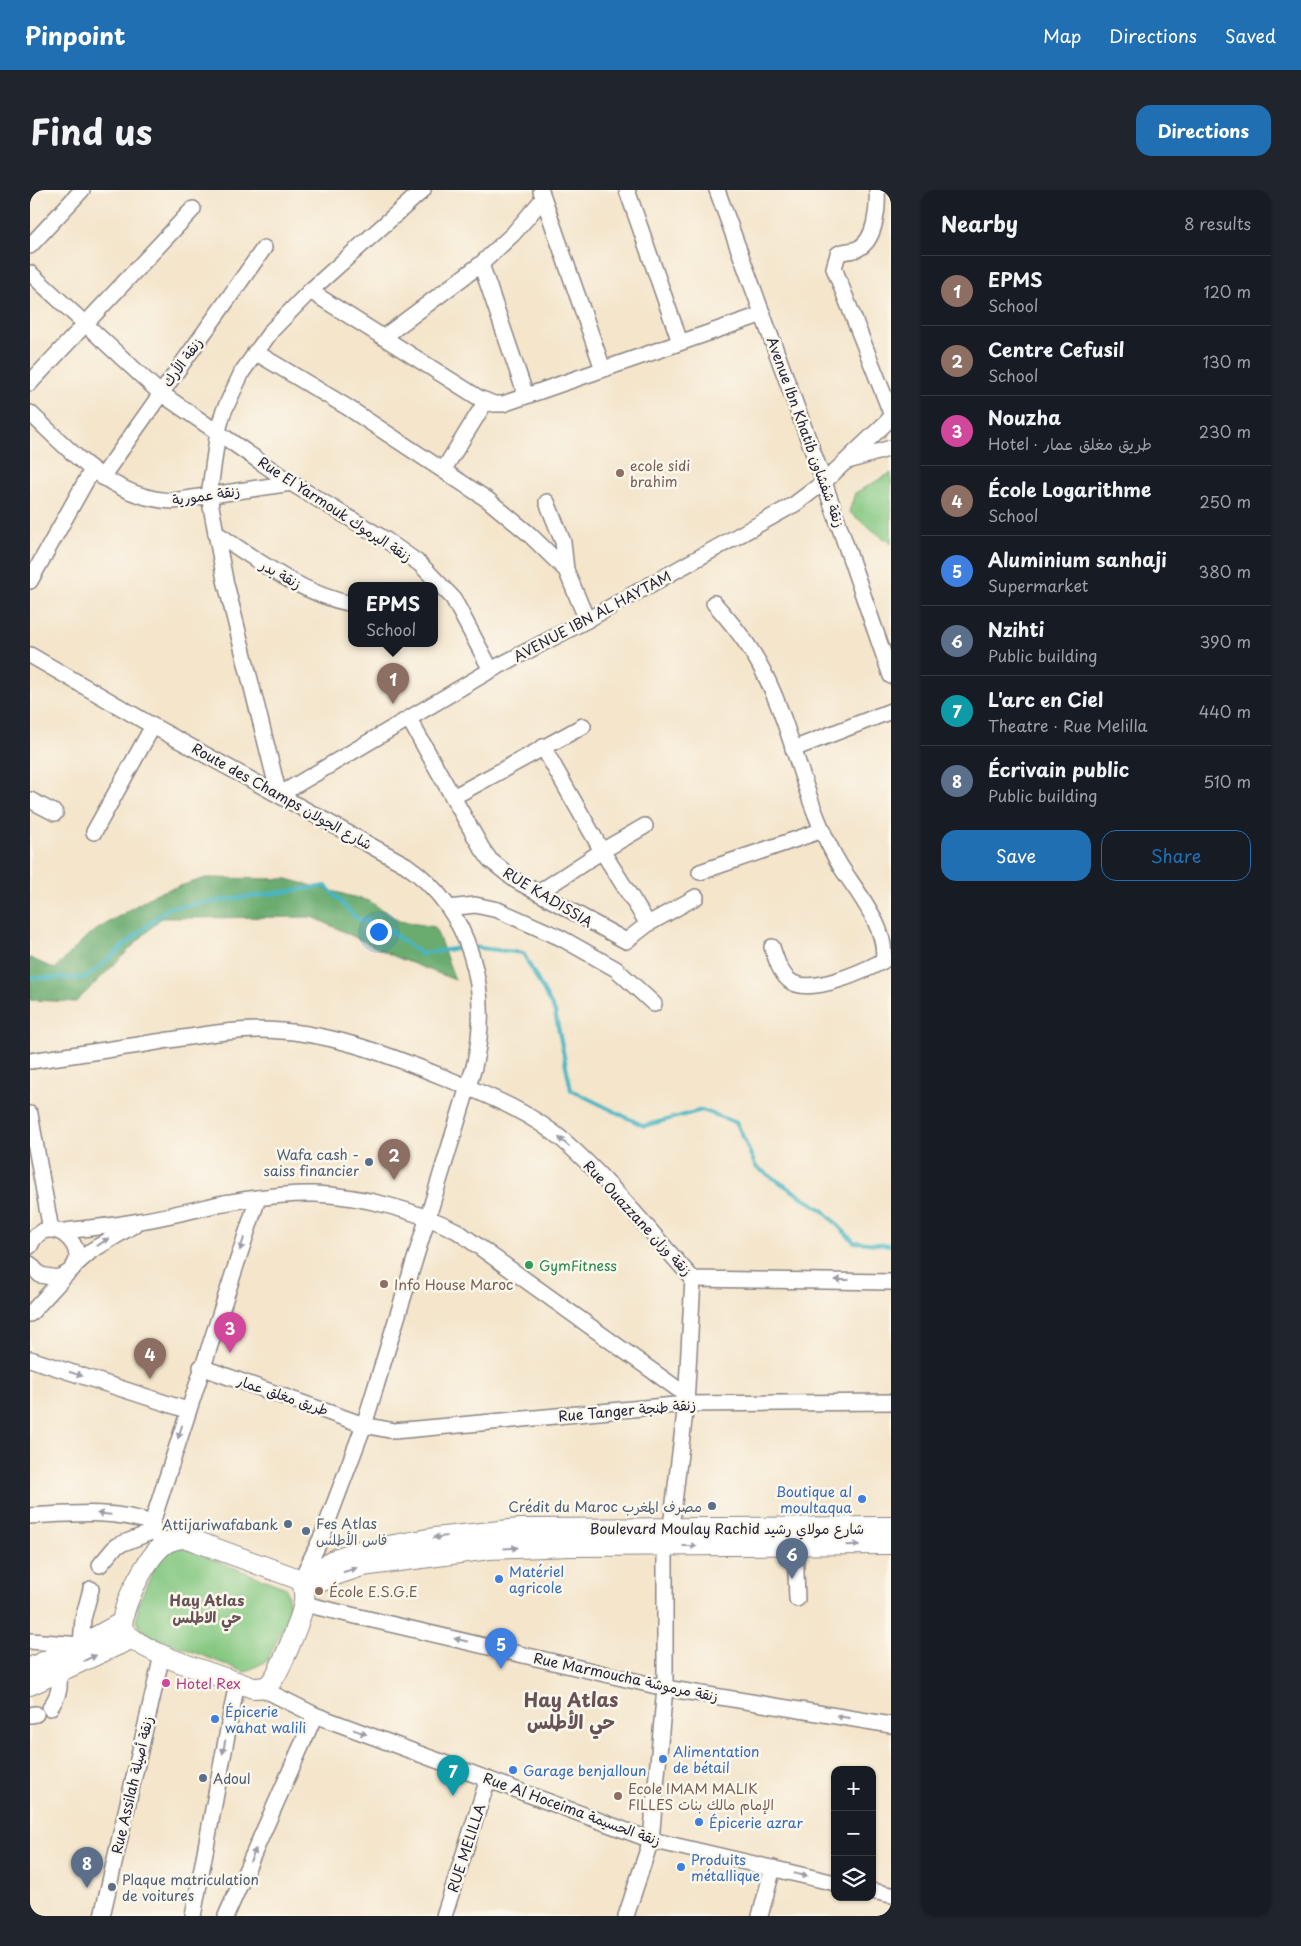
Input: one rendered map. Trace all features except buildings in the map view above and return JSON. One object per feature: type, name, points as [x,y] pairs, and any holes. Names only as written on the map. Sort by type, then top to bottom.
[{"type":"main road","name":"Boulevard Moulay Rachid شارع مولاي رشيد","points":[[303,1590],[338,1558],[359,1551],[434,1538],[520,1529],[891,1527]]},
{"type":"main road","points":[[30,1685],[58,1672],[126,1631],[157,1533],[187,1538],[303,1590],[276,1676],[267,1686],[261,1688],[253,1688],[162,1655],[126,1631]]},
{"type":"main road","name":"Boulevard Moulay Rachid شارع مولاي رشيد","points":[[303,1590],[362,1566],[480,1550],[571,1546],[891,1544]]},
{"type":"main road","points":[[30,1668],[81,1645],[126,1631]]},
{"type":"street","points":[[30,246],[82,190]]},
{"type":"street","points":[[279,795],[238,636],[209,496],[218,431],[233,390],[255,352],[272,330],[310,290],[423,190]]},
{"type":"street","points":[[627,190],[680,342]]},
{"type":"street","name":"Avenue Ibn Khatib زنقة شفشاون","points":[[717,190],[824,482],[891,676]]},
{"type":"street","points":[[876,190],[875,215],[870,236],[856,250],[838,254],[834,268],[891,413]]},
{"type":"street","points":[[385,336],[481,264],[513,234],[542,195]]},
{"type":"street","points":[[542,195],[603,369]]},
{"type":"street","points":[[30,383],[193,209]]},
{"type":"street","name":"زنقة الأرك","points":[[30,581],[97,474],[160,392],[264,248]]},
{"type":"street","points":[[481,264],[526,396]]},
{"type":"street","name":"Rue El Yarmouk زنقة اليرموك","points":[[30,273],[160,392],[291,483],[386,540],[420,564],[433,582]]},
{"type":"street","points":[[310,290],[486,401],[503,404],[763,314]]},
{"type":"street","points":[[255,352],[347,407],[444,469],[508,516],[566,570]]},
{"type":"street","points":[[444,469],[486,401]]},
{"type":"street","name":"زنقة عمورية","points":[[30,414],[97,474],[122,489],[154,500],[173,501],[291,483]]},
{"type":"street","name":"AVENUE IBN AL HAYTAM","points":[[279,795],[491,670],[587,620],[795,504],[824,482],[891,418]]},
{"type":"street","points":[[846,461],[891,448]]},
{"type":"street","points":[[547,502],[563,542],[566,570],[587,620]]},
{"type":"street","name":"زنقة بدر","points":[[216,533],[278,573],[331,600],[348,603]]},
{"type":"street","name":"Rue El Yarmouk زنقة اليرموك","points":[[439,591],[453,598],[491,670]]},
{"type":"street","points":[[714,602],[741,635],[758,660],[770,687],[823,830],[841,867],[858,892],[872,918],[884,948],[883,962],[855,976],[811,986],[798,985],[790,981],[779,966],[772,947]]},
{"type":"street","name":"Route des Champs شارع الجولان","points":[[30,655],[153,726],[406,865],[434,888],[451,913],[467,944],[480,987],[481,1021],[479,1043],[467,1087],[364,1424],[303,1590]]},
{"type":"street","points":[[793,750],[891,711]]},
{"type":"street","name":"RUE KADISSIA","points":[[408,719],[490,860],[515,880],[626,941],[648,924],[696,897]]},
{"type":"street","points":[[94,832],[153,726]]},
{"type":"street","points":[[453,797],[583,726]]},
{"type":"street","points":[[543,747],[602,851],[648,924]]},
{"type":"street","points":[[30,800],[55,813]]},
{"type":"street","points":[[538,893],[602,851],[645,826]]},
{"type":"street","points":[[700,872],[823,830]]},
{"type":"street","points":[[451,913],[475,905],[498,910],[545,931],[616,969],[654,1004]]},
{"type":"street","name":"Rue Ouazzane زنقة وزان","points":[[30,1061],[229,1032],[282,1030],[310,1034],[349,1044],[402,1061],[467,1087],[534,1118],[564,1142],[693,1279],[891,1282]]},
{"type":"street","points":[[30,1114],[46,1232]]},
{"type":"street","points":[[30,1246],[37,1236],[46,1232],[139,1221],[258,1198],[315,1194],[341,1197],[394,1208],[444,1224],[471,1240],[686,1400]]},
{"type":"street","points":[[157,1533],[187,1410],[258,1198]]},
{"type":"street","points":[[30,1314],[69,1271],[97,1246],[139,1221]]},
{"type":"street","points":[[32,1273],[51,1279],[69,1271],[76,1254],[75,1247],[66,1235],[46,1232]]},
{"type":"street","points":[[671,1527],[686,1400],[693,1279]]},
{"type":"street","points":[[30,1359],[187,1410]]},
{"type":"street","name":"طريق مغلق عمار","points":[[201,1367],[364,1424]]},
{"type":"street","name":"Rue Tanger زنقة طنجة","points":[[364,1424],[381,1429],[411,1430],[686,1400],[891,1402]]},
{"type":"street","points":[[30,1516],[94,1513],[124,1515],[157,1533]]},
{"type":"street","points":[[100,1565],[116,1546],[157,1533]]},
{"type":"street","points":[[626,1916],[651,1840],[665,1688],[665,1546]]},
{"type":"street","points":[[795,1546],[797,1599]]},
{"type":"street","points":[[30,1642],[81,1645],[83,1619],[91,1589]]},
{"type":"street","name":"Rue Marmoucha زنقة مرموشة","points":[[303,1590],[665,1688],[891,1725]]},
{"type":"street","name":"Rue Assilah زنقة أصيلة","points":[[102,1916],[162,1655]]},
{"type":"street","points":[[50,1708],[57,1698],[61,1686],[58,1672]]},
{"type":"street","points":[[193,1916],[237,1682]]},
{"type":"street","name":"Rue Al Hoceima زنقة الحسيمة","points":[[261,1688],[315,1715],[651,1840],[831,1881]]},
{"type":"street","points":[[226,1916],[315,1715]]},
{"type":"street","name":"RUE MELILLA","points":[[444,1916],[488,1779]]},
{"type":"street","points":[[760,1916],[773,1868]]},
{"type":"street","points":[[876,1892],[891,1895]]},
{"type":"green space","points":[[891,473],[891,544],[849,512],[855,493]]},
{"type":"green space","points":[[206,878],[287,879],[369,901],[399,921],[435,927],[455,980],[396,957],[313,917],[161,918],[76,1002],[30,1000],[30,958],[55,969],[88,935],[157,893]]},
{"type":"green space","points":[[181,1547],[286,1588],[291,1611],[267,1661],[245,1672],[142,1632],[136,1620],[139,1602],[158,1560],[168,1552]]},
{"type":"waterway","points":[[30,978],[86,978],[168,908],[326,886],[356,918],[384,927],[421,954],[465,947]]},
{"type":"waterway","points":[[472,947],[523,953],[555,1012],[571,1090],[644,1126],[702,1110],[737,1123],[756,1167],[824,1211],[854,1242],[891,1245]]},
{"type":"place","name":"ecole sidi brahim","points":[[620,473]]},
{"type":"place","name":"EPMS","points":[[393,704]]},
{"type":"place","name":"Wafa cash - saiss financier","points":[[369,1162]]},
{"type":"place","name":"Centre Cefusil","points":[[394,1180]]},
{"type":"place","name":"GymFitness","points":[[529,1265]]},
{"type":"place","name":"Info House Maroc","points":[[384,1284]]},
{"type":"place","name":"Nouzha","points":[[230,1353]]},
{"type":"place","name":"École Logarithme","points":[[150,1379]]},
{"type":"place","name":"Boutique al moultaqua","points":[[862,1499]]},
{"type":"place","name":"Crédit du Maroc مصرف المغرب","points":[[712,1506]]},
{"type":"place","name":"Attijariwafabank","points":[[288,1524]]},
{"type":"place","name":"Fes Atlas فاس الأطلس","points":[[306,1531]]},
{"type":"place","name":"Matériel agricole","points":[[499,1579]]},
{"type":"place","name":"Nzihti","points":[[792,1579]]},
{"type":"place","name":"École E.S.G.E","points":[[319,1591]]},
{"type":"place","name":"Aluminium sanhaji","points":[[501,1669]]},
{"type":"place","name":"Hotel Rex","points":[[166,1683]]},
{"type":"place","name":"Épicerie wahat walili","points":[[215,1719]]},
{"type":"place","name":"Alimentation de bétail","points":[[663,1759]]},
{"type":"place","name":"Garage benjalloun","points":[[513,1770]]},
{"type":"place","name":"Adoul","points":[[203,1778]]},
{"type":"place","name":"L'arc en Ciel","points":[[453,1796]]},
{"type":"place","name":"Ecole IMAM MALIK FILLES الإمام مالك بنات","points":[[618,1796]]},
{"type":"place","name":"Épicerie azrar","points":[[699,1822]]},
{"type":"place","name":"Produits métallique","points":[[681,1867]]},
{"type":"place","name":"Plaque matriculation de voitures","points":[[112,1887]]},
{"type":"place","name":"Écrivain public","points":[[87,1888]]},
{"type":"district","name":"Hay Atlas حي الاطلس","points":[[207,1608]]},
{"type":"district","name":"Hay Atlas حي الأطلس","points":[[571,1710]]}]
